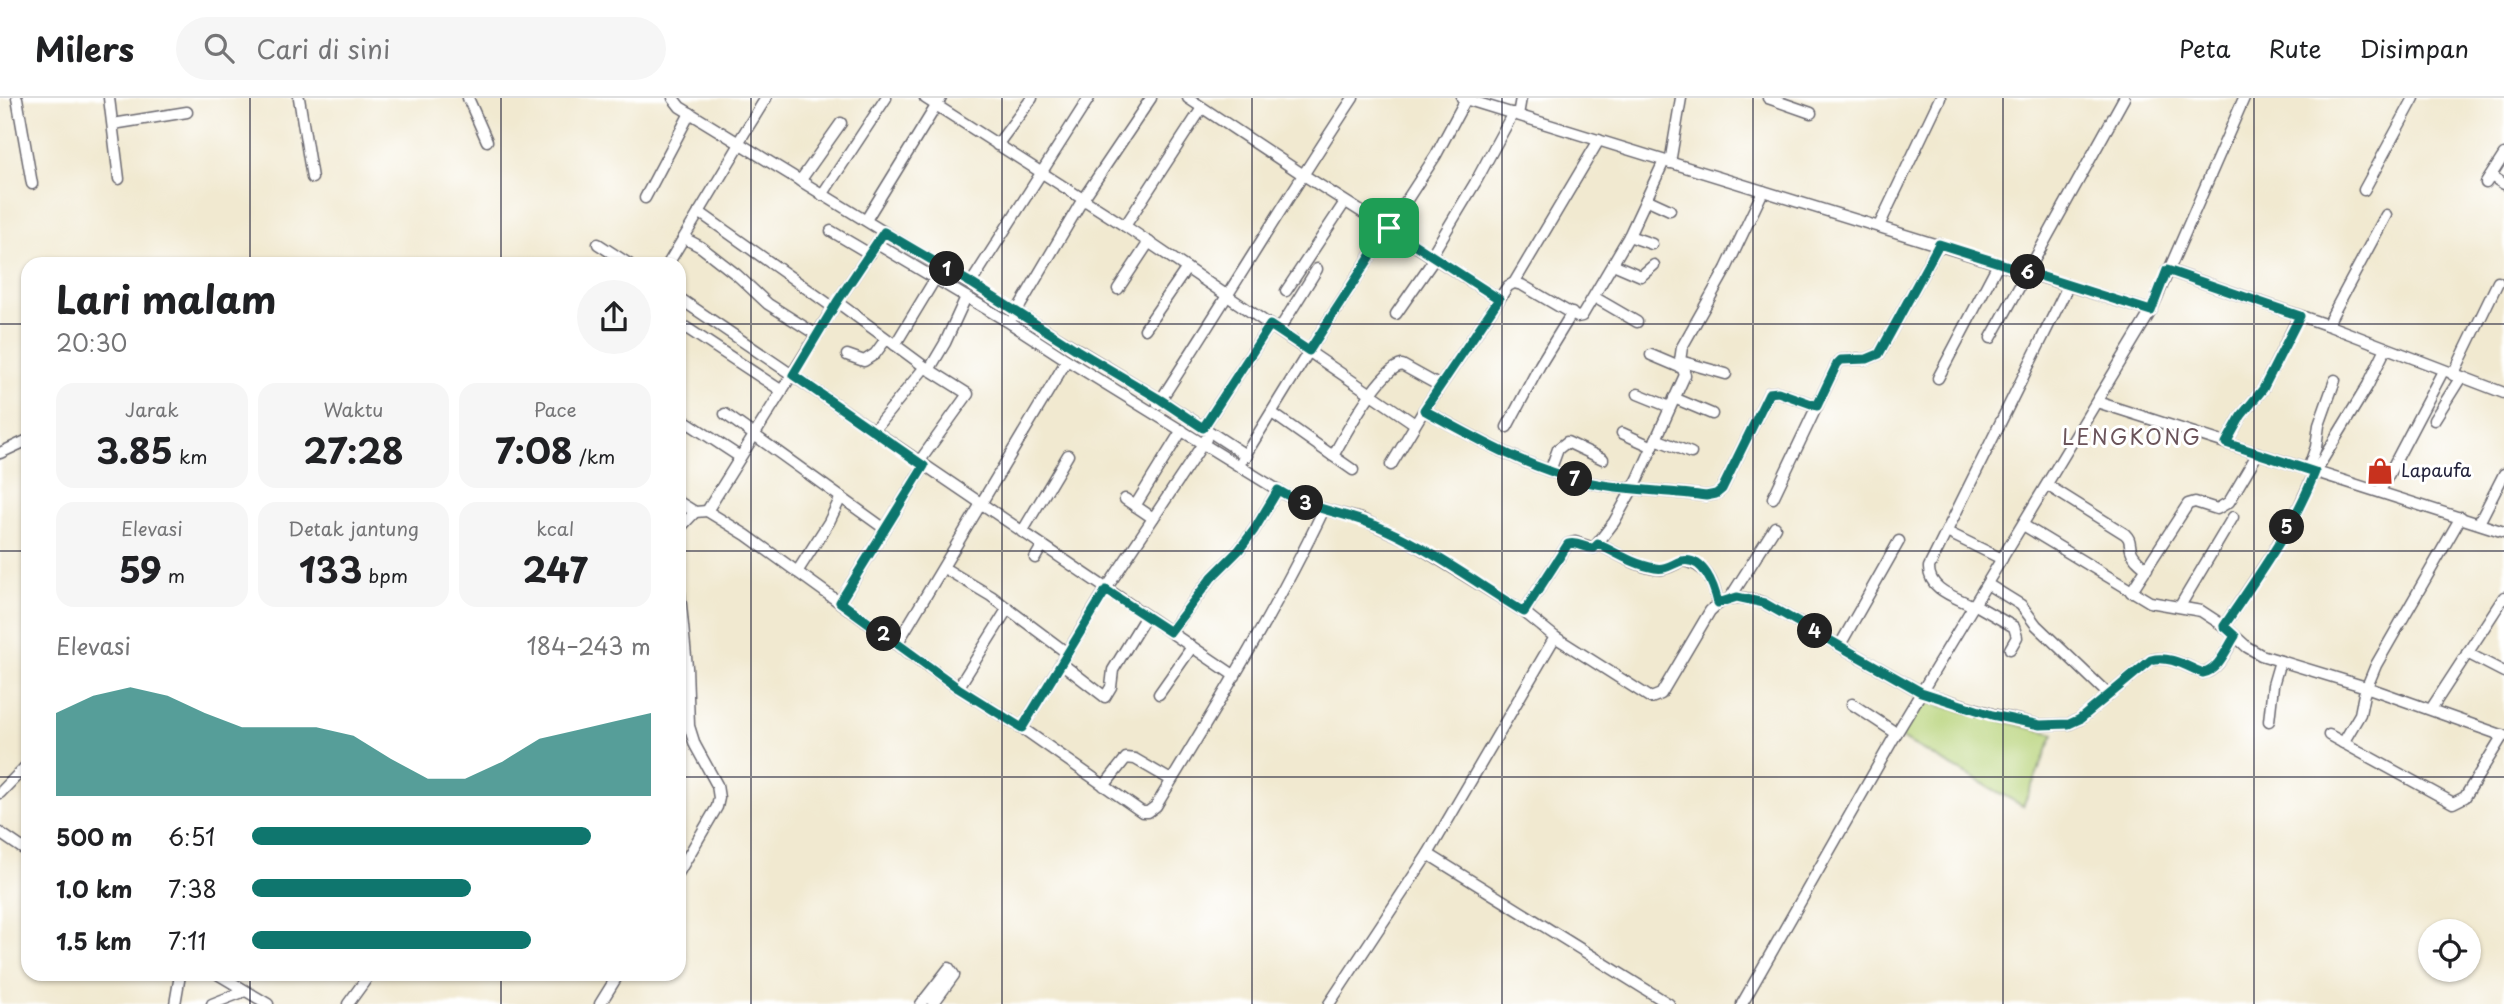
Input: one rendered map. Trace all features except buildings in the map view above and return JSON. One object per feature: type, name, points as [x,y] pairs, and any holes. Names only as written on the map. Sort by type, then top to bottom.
[{"type":"street","points":[[16,98],[32,184]]},
{"type":"street","points":[[109,98],[119,179]]},
{"type":"street","points":[[299,98],[312,178]]},
{"type":"street","points":[[468,98],[487,141]]},
{"type":"street","points":[[673,98],[690,113],[866,220],[965,287],[1157,406],[1182,430],[1203,443],[1242,460]]},
{"type":"street","points":[[672,257],[766,98]]},
{"type":"street","points":[[822,195],[886,98]]},
{"type":"street","points":[[925,98],[939,102],[997,145],[1149,242],[1415,424]]},
{"type":"street","points":[[997,145],[1032,98]]},
{"type":"street","points":[[873,431],[927,369],[945,343],[965,287],[1089,98]]},
{"type":"street","points":[[1014,317],[1083,199],[1151,98]]},
{"type":"street","points":[[1188,98],[1345,202],[1499,299]]},
{"type":"street","points":[[1157,406],[1302,174],[1353,98]]},
{"type":"street","points":[[1396,314],[1433,257],[1516,114],[1521,98]]},
{"type":"street","points":[[1514,283],[1577,317],[1582,316],[1629,236],[1667,162],[1681,98]]},
{"type":"street","points":[[1768,98],[1811,113]]},
{"type":"street","points":[[1879,226],[1940,98]]},
{"type":"street","points":[[1991,338],[2124,98]]},
{"type":"street","points":[[1742,1004],[1896,733],[2151,311],[2244,98]]},
{"type":"street","points":[[2364,190],[2414,98]]},
{"type":"street","points":[[1242,460],[1436,155],[1464,99],[2151,311]]},
{"type":"street","points":[[866,220],[939,102]]},
{"type":"street","points":[[1125,226],[1202,108]]},
{"type":"street","points":[[113,124],[187,112]]},
{"type":"street","points":[[645,198],[690,113]]},
{"type":"street","points":[[800,181],[841,123]]},
{"type":"street","points":[[1391,465],[1440,386],[1508,286],[1514,283],[1599,140]]},
{"type":"street","points":[[2504,155],[2488,179],[2504,184]]},
{"type":"street","points":[[1524,612],[1568,544],[1575,542],[1594,548],[1614,522],[1638,479],[1685,375],[1682,347],[1726,269],[1763,191]]},
{"type":"street","points":[[1647,199],[1670,210]]},
{"type":"street","points":[[1286,291],[1345,202]]},
{"type":"street","points":[[699,212],[886,338],[927,369],[968,394],[921,464],[840,602]]},
{"type":"street","points":[[2327,326],[2386,215]]},
{"type":"street","points":[[831,231],[870,254]]},
{"type":"street","points":[[707,511],[835,305],[884,232]]},
{"type":"street","points":[[1629,236],[1652,244]]},
{"type":"street","points":[[684,238],[701,247],[737,275],[768,304],[817,335]]},
{"type":"street","points":[[1118,289],[1149,242]]},
{"type":"street","points":[[598,244],[618,257]]},
{"type":"street","points":[[877,244],[935,279],[965,287],[1014,317],[1067,360],[1207,430],[1278,490],[1305,503],[1361,519],[1407,540],[1524,612],[1555,638],[1651,698],[1661,694],[1710,611],[1718,603],[1730,598],[1748,598],[1764,603],[1921,692],[1992,715],[2040,725],[2069,724],[2080,719],[2151,660],[2160,658],[2203,673],[2209,672],[2235,636]]},
{"type":"street","points":[[1773,498],[1837,364],[1841,360],[1867,359],[1879,354],[1939,244]]},
{"type":"street","points":[[1613,264],[1641,276],[1654,265]]},
{"type":"street","points":[[1938,378],[1998,264]]},
{"type":"street","points":[[1145,329],[1187,268]]},
{"type":"street","points":[[1022,728],[1106,590],[1203,443],[1207,430],[1317,269]]},
{"type":"street","points":[[2167,270],[2300,316],[2504,393]]},
{"type":"street","points":[[895,345],[935,279]]},
{"type":"street","points":[[2381,491],[2452,374],[2498,282]]},
{"type":"street","points":[[2010,649],[2017,636],[2014,627],[1936,587],[1928,576],[1929,567],[2068,286]]},
{"type":"street","points":[[1594,297],[1637,322]]},
{"type":"street","points":[[686,303],[1236,676]]},
{"type":"street","points":[[1507,427],[1572,313]]},
{"type":"street","points":[[2226,443],[2241,416],[2263,389],[2300,316]]},
{"type":"street","points":[[686,328],[782,391]]},
{"type":"street","points":[[847,355],[864,361],[875,354],[886,338]]},
{"type":"street","points":[[2311,471],[2368,385],[2386,348]]},
{"type":"street","points":[[1651,355],[1726,374]]},
{"type":"street","points":[[897,644],[1067,360]]},
{"type":"street","points":[[1333,456],[1371,393],[1395,366],[1402,365],[1440,386]]},
{"type":"street","points":[[2434,419],[2452,374]]},
{"type":"street","points":[[2224,626],[2299,508],[2311,471],[2319,425],[2335,380]]},
{"type":"street","points":[[1424,410],[1501,450],[1550,471],[1589,483],[1706,496],[1716,494],[1722,489],[1769,393],[1778,392],[1817,406]]},
{"type":"street","points":[[1637,394],[1712,414]]},
{"type":"street","points":[[2097,402],[2504,532]]},
{"type":"street","points":[[1272,413],[1353,470]]},
{"type":"street","points":[[725,414],[885,529]]},
{"type":"street","points":[[686,422],[740,457]]},
{"type":"street","points":[[1135,506],[1182,430]]},
{"type":"street","points":[[1622,433],[1692,453]]},
{"type":"street","points":[[1550,471],[1559,449],[1567,442],[1603,458]]},
{"type":"street","points":[[0,453],[21,443]]},
{"type":"street","points":[[2131,592],[2188,504],[2195,502],[2217,509],[2230,502],[2258,453]]},
{"type":"street","points":[[1022,533],[1068,455]]},
{"type":"street","points":[[2479,523],[2504,474]]},
{"type":"street","points":[[2047,485],[2125,534],[2130,539],[2130,549],[2134,557],[2147,569]]},
{"type":"street","points":[[1170,632],[1212,577],[1239,550],[1278,490]]},
{"type":"street","points":[[797,572],[841,498]]},
{"type":"street","points":[[1125,499],[1153,518]]},
{"type":"street","points":[[686,506],[695,512],[707,511],[840,602],[958,688],[1022,728],[1142,812],[1153,810],[1236,676],[1300,561],[1324,509]]},
{"type":"street","points":[[686,522],[695,512]]},
{"type":"street","points":[[2180,606],[2233,517]]},
{"type":"street","points":[[2343,743],[2363,706],[2366,687],[2376,665],[2461,517]]},
{"type":"street","points":[[2023,526],[2131,592],[2157,604],[2197,610],[2224,626],[2261,655],[2366,687],[2504,736],[2465,797],[2453,803],[2329,735]]},
{"type":"street","points":[[1730,598],[1774,527]]},
{"type":"street","points":[[1947,532],[2002,559]]},
{"type":"street","points":[[1840,645],[1899,541]]},
{"type":"street","points":[[1598,544],[1656,569],[1683,561],[1704,569],[1715,588],[1718,603]]},
{"type":"street","points":[[1035,558],[1042,546]]},
{"type":"street","points":[[944,568],[1008,608],[1067,653]]},
{"type":"street","points":[[1987,584],[2021,605],[2036,625],[2109,695]]},
{"type":"street","points":[[2431,709],[2504,597]]},
{"type":"street","points":[[958,688],[1008,608]]},
{"type":"street","points":[[1061,663],[1105,697],[1111,687],[1113,670],[1146,616]]},
{"type":"street","points":[[1329,1004],[1427,854],[1555,638]]},
{"type":"street","points":[[1159,694],[1192,647]]},
{"type":"street","points":[[2467,653],[2504,673]]},
{"type":"street","points":[[2269,721],[2273,685],[2280,661]]},
{"type":"street","points":[[686,673],[691,736],[717,785],[719,797],[717,807],[686,860]]},
{"type":"street","points":[[1852,704],[1896,733]]},
{"type":"street","points":[[1104,786],[1126,758],[1135,759],[1171,780]]},
{"type":"street","points":[[0,793],[21,771]]},
{"type":"street","points":[[0,833],[21,847]]},
{"type":"street","points":[[1427,854],[1669,1004]]},
{"type":"street","points":[[921,1004],[949,968],[954,975],[933,1004]]},
{"type":"street","points":[[175,1004],[179,981]]},
{"type":"street","points":[[229,981],[268,1004]]},
{"type":"street","points":[[348,1004],[365,981]]},
{"type":"street","points":[[600,1004],[614,981]]},
{"type":"street","points":[[212,1004],[246,991]]},
{"type":"green space","points":[[1918,700],[2054,734],[2023,806],[1898,736]]},
{"type":"place","name":"Lapaufa","points":[[2380,471]]},
{"type":"district","name":"LENGKONG","points":[[2132,438]]},
{"type":"route","points":[[1389,228],[1499,299],[1424,410],[1501,450],[1589,483],[1706,496],[1716,494],[1722,489],[1769,393],[1778,392],[1817,406],[1841,360],[1867,359],[1879,354],[1939,244],[2151,311],[2167,270],[2300,316],[2260,395],[2241,416],[2226,443],[2315,472],[2299,508],[2274,551],[2224,626],[2235,636],[2215,667],[2203,673],[2169,659],[2151,660],[2080,719],[2058,725],[2040,725],[1992,715],[1921,692],[1764,603],[1737,597],[1718,603],[1709,575],[1704,569],[1688,561],[1656,569],[1598,544],[1590,548],[1575,542],[1568,544],[1524,612],[1433,554],[1381,527],[1315,507],[1278,490],[1239,550],[1212,577],[1170,632],[1106,590],[1022,728],[958,688],[840,602],[924,466],[793,375],[884,232],[1203,428],[1270,325],[1309,351],[1389,228]]}]
